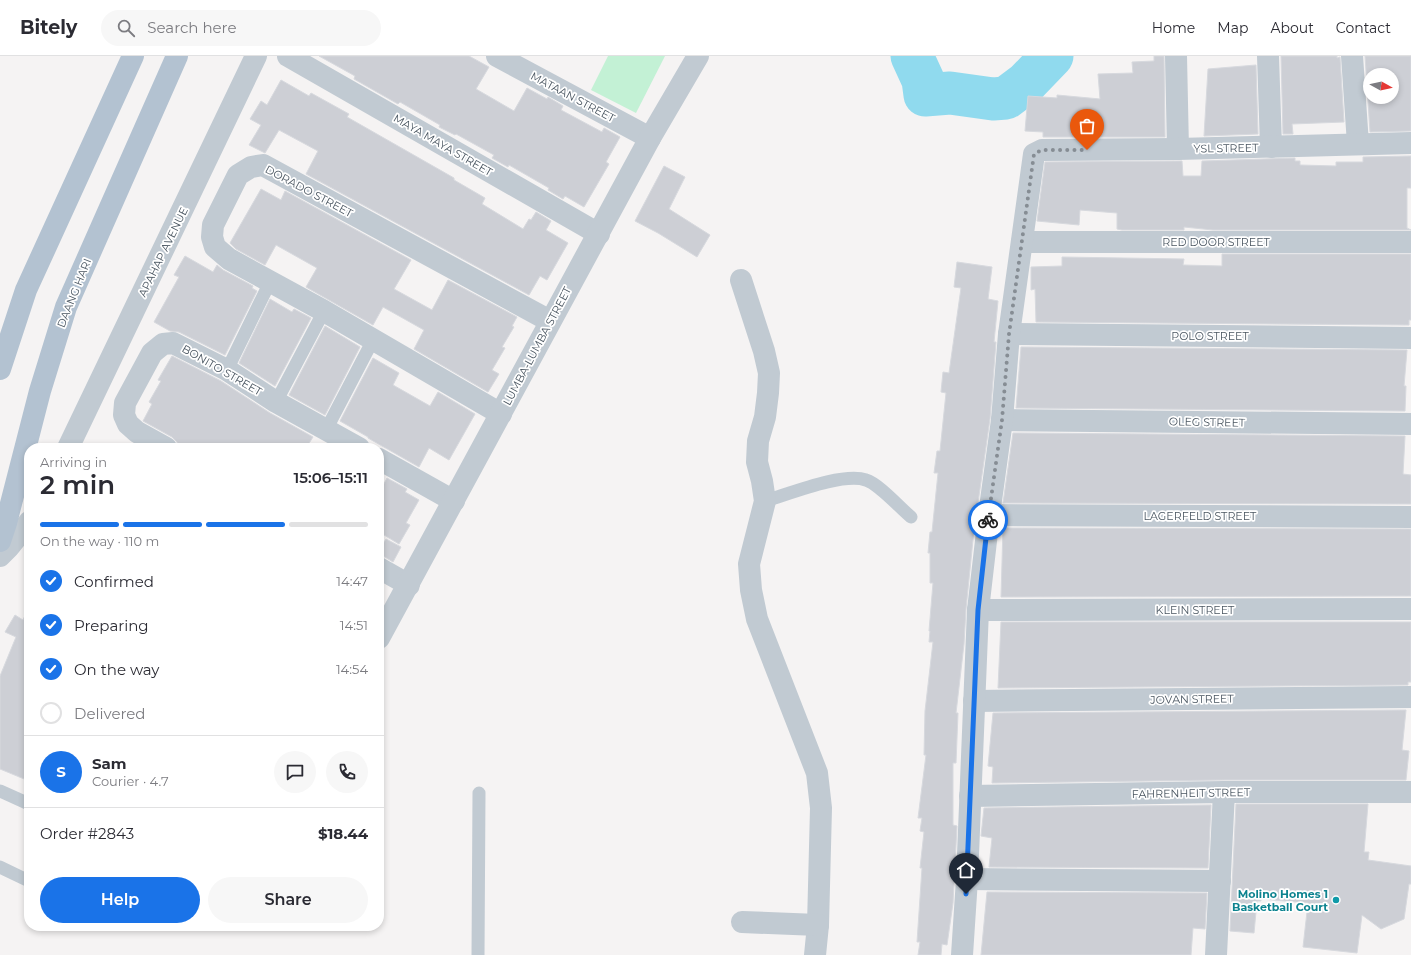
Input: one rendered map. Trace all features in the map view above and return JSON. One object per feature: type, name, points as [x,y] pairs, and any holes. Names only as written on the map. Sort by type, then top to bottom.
[{"type":"main road","points":[[0,369],[26,290],[133,56]]},
{"type":"main road","name":"DAANG HARI","points":[[27,443],[40,391],[66,306],[177,56]]},
{"type":"main road","name":"DAANG HARI","points":[[0,541],[24,453]]},
{"type":"street","name":"APAHAP AVENUE","points":[[70,443],[256,56]]},
{"type":"street","name":"MAYA MAYA STREET","points":[[288,56],[599,234]]},
{"type":"street","name":"MATAAN STREET","points":[[497,56],[650,138]]},
{"type":"street","name":"LUMBA-LUMBA STREET","points":[[384,629],[650,138],[698,56]]},
{"type":"street","points":[[1176,56],[1178,149]]},
{"type":"street","points":[[1268,56],[1271,147]]},
{"type":"street","points":[[1352,56],[1358,144]]},
{"type":"street","name":"YSL STREET","points":[[1022,242],[1034,154],[1042,150],[1178,149],[1411,143]]},
{"type":"street","name":"DORADO STREET","points":[[501,414],[229,259],[215,247],[212,237],[213,225],[238,175],[251,167],[263,165],[550,321]]},
{"type":"street","points":[[962,955],[967,879],[978,610],[1002,420],[1009,334],[1022,242]]},
{"type":"street","name":"RED DOOR STREET","points":[[1022,242],[1411,242]]},
{"type":"street","points":[[741,280],[764,351],[769,372],[765,417],[758,441],[757,462],[765,501],[750,564],[750,590],[757,619],[817,773],[821,808],[818,925],[815,955]]},
{"type":"street","name":"POLO STREET","points":[[1009,334],[1411,338]]},
{"type":"street","name":"BONITO STREET","points":[[158,443],[128,424],[124,415],[125,403],[152,353],[163,344],[173,343],[227,370],[276,402],[349,443]]},
{"type":"street","name":"OLEG STREET","points":[[1002,420],[1411,424]]},
{"type":"street","points":[[384,462],[454,501]]},
{"type":"street","name":"LAGERFELD STREET","points":[[989,515],[1411,517]]},
{"type":"street","points":[[0,556],[24,528]]},
{"type":"street","points":[[384,571],[409,585]]},
{"type":"street","name":"KLEIN STREET","points":[[978,610],[1411,609]]},
{"type":"street","name":"JOVAN STREET","points":[[974,701],[1411,697]]},
{"type":"street","points":[[1216,955],[1224,792]]},
{"type":"street","name":"FAHRENHEIT STREET","points":[[970,796],[1224,792],[1411,792]]},
{"type":"street","points":[[967,879],[1220,881]]},
{"type":"street","points":[[742,922],[818,925]]},
{"type":"lane","points":[[227,370],[270,282]]},
{"type":"lane","points":[[276,402],[324,312]]},
{"type":"lane","points":[[326,430],[373,340]]},
{"type":"lane","points":[[765,501],[840,479],[860,479],[866,480],[878,487],[911,517]]},
{"type":"lane","points":[[0,791],[24,802]]},
{"type":"lane","points":[[478,955],[479,793]]},
{"type":"lane","points":[[0,867],[24,879]]},
{"type":"green space","points":[[608,56],[665,56],[636,113],[591,90]]},
{"type":"building","points":[[319,56],[469,56],[489,67],[476,89],[514,111],[527,88],[547,99],[548,97],[563,106],[561,110],[602,132],[604,128],[620,137],[606,162],[609,164],[584,207],[565,196],[563,199],[548,190],[549,188],[509,165],[508,167],[492,158],[494,155],[456,134],[455,135],[439,127],[440,125],[400,102],[398,104],[354,79],[355,76]]},
{"type":"building","points":[[1154,56],[1164,56],[1165,137],[1043,137],[1043,132],[1025,131],[1028,96],[1057,98],[1057,95],[1100,99],[1098,74],[1133,73],[1132,62],[1154,61]]},
{"type":"building","points":[[1281,56],[1340,57],[1344,122],[1292,124],[1293,134],[1283,134]]},
{"type":"building","points":[[1365,56],[1411,56],[1411,131],[1370,132],[1368,104],[1399,104],[1399,68],[1366,68]]},
{"type":"building","points":[[1256,65],[1258,134],[1204,136],[1208,69]]},
{"type":"building","points":[[281,80],[309,96],[311,93],[349,114],[347,117],[454,178],[454,180],[485,198],[482,204],[523,229],[529,219],[531,220],[536,212],[551,221],[546,230],[568,243],[547,280],[540,276],[529,295],[306,174],[318,151],[279,130],[265,153],[249,145],[261,125],[250,119],[261,101],[267,105]]},
{"type":"building","points":[[1411,156],[1411,188],[1407,188],[1407,228],[1411,230],[1213,230],[1184,227],[1184,230],[1122,230],[1117,229],[1117,213],[1080,210],[1079,225],[1037,221],[1045,162],[1182,161],[1183,176],[1201,176],[1202,161],[1295,158],[1295,161],[1300,161],[1300,165],[1336,166],[1336,162],[1363,162],[1363,157]]},
{"type":"building","points":[[664,166],[685,177],[669,209],[710,235],[697,257],[635,221]]},
{"type":"building","points":[[261,189],[281,200],[285,191],[411,260],[394,289],[432,310],[448,280],[517,317],[512,326],[514,327],[502,347],[505,348],[492,370],[499,374],[488,392],[414,349],[424,330],[383,307],[373,325],[306,287],[317,268],[276,245],[265,265],[236,249],[230,243]]},
{"type":"building","points":[[1222,254],[1411,254],[1411,320],[1409,320],[1409,325],[1036,322],[1035,289],[1031,290],[1031,267],[1062,266],[1062,257],[1184,259],[1183,265],[1222,266]]},
{"type":"building","points":[[185,256],[213,272],[217,265],[223,270],[253,286],[252,288],[257,291],[225,355],[179,332],[170,331],[154,322],[179,277],[174,275]]},
{"type":"building","points":[[957,262],[992,267],[988,299],[998,301],[994,342],[996,342],[990,419],[976,510],[956,713],[958,713],[956,763],[953,763],[953,825],[957,826],[953,903],[947,945],[942,944],[941,955],[918,955],[920,942],[917,942],[922,868],[920,868],[924,832],[920,831],[922,818],[918,818],[926,755],[924,755],[925,711],[933,642],[929,642],[933,583],[930,583],[930,553],[928,553],[930,532],[932,532],[938,473],[934,473],[937,451],[940,451],[946,393],[941,392],[943,372],[949,373],[961,288],[954,287]]},
{"type":"building","points":[[270,299],[292,312],[294,309],[311,318],[275,386],[239,363]]},
{"type":"building","points":[[325,326],[360,347],[325,415],[289,395]]},
{"type":"building","points":[[1021,347],[1407,350],[1404,386],[1406,386],[1405,411],[1016,408]]},
{"type":"building","points":[[172,356],[221,381],[270,413],[313,437],[309,443],[177,443],[172,437],[143,421],[152,404],[149,402],[161,381],[158,380]]},
{"type":"building","points":[[373,358],[399,373],[393,385],[430,406],[438,392],[475,414],[449,460],[429,448],[419,467],[384,447],[384,443],[377,443],[340,421]]},
{"type":"building","points":[[1013,433],[1405,436],[1403,474],[1411,475],[1411,504],[1003,503]]},
{"type":"building","points":[[387,478],[407,489],[405,492],[419,500],[406,523],[410,525],[399,544],[384,535],[384,484]]},
{"type":"building","points":[[1003,528],[1411,529],[1411,596],[1001,597]]},
{"type":"building","points":[[386,539],[401,547],[393,562],[384,557],[384,542]]},
{"type":"building","points":[[15,615],[23,620],[24,618],[24,779],[0,769],[0,676],[16,637],[5,632]]},
{"type":"building","points":[[1001,622],[1411,622],[1411,682],[1408,682],[1408,685],[998,688]]},
{"type":"building","points":[[1406,710],[1402,750],[1409,751],[1406,780],[1224,780],[992,783],[993,767],[988,766],[993,713]]},
{"type":"building","points":[[1236,804],[1368,804],[1364,852],[1369,852],[1368,860],[1411,866],[1411,884],[1409,884],[1404,919],[1381,929],[1362,915],[1357,953],[1303,947],[1308,903],[1261,899],[1261,901],[1257,901],[1254,933],[1230,931]]},
{"type":"building","points":[[1211,805],[1208,868],[989,867],[992,838],[981,836],[984,808]]},
{"type":"building","points":[[987,892],[1207,893],[1205,929],[1193,928],[1191,955],[981,955]]},
{"type":"waterway","points":[[912,56],[923,80],[925,95],[950,93],[993,99],[1006,98],[1026,83],[1052,56]]},
{"type":"way so far","points":[[988,520],[1002,420],[1009,334],[1034,154],[1042,150],[1087,150]]},
{"type":"place","name":"Molino Homes 1 Basketball Court","points":[[1336,900]]},
{"type":"route","points":[[966,894],[978,610],[988,520]]}]
